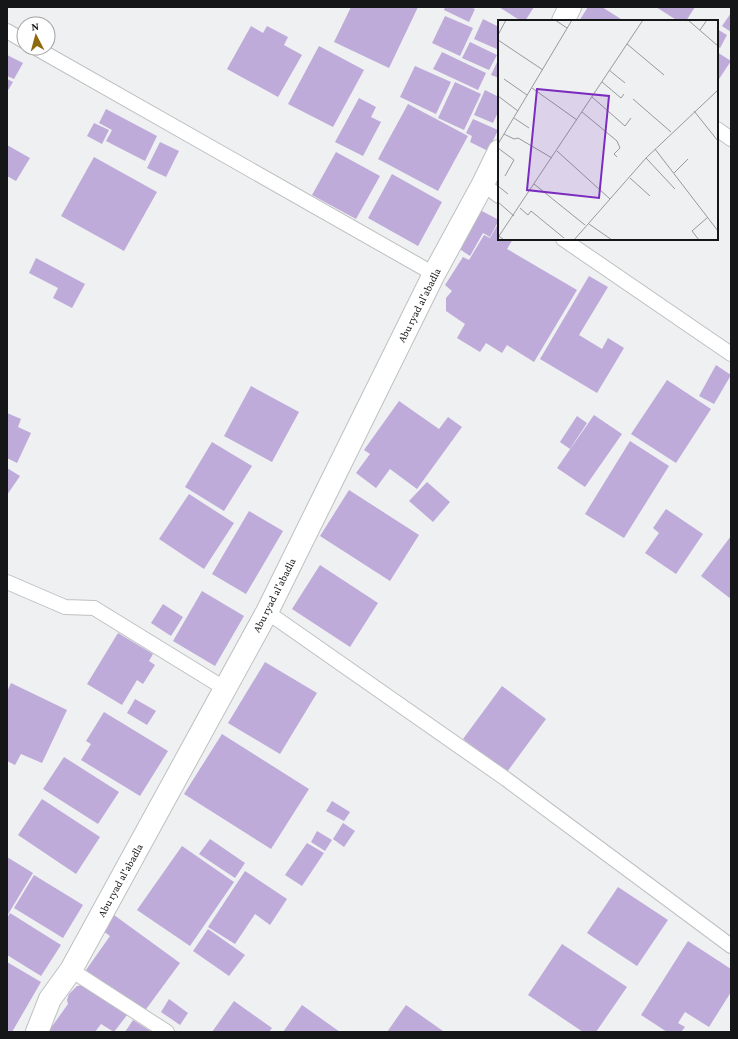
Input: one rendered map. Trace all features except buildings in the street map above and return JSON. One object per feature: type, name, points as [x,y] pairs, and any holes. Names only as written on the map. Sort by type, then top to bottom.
[{"type":"street","points":[[564,20],[570,7]]},
{"type":"street","name":"Abu ryad al'abadla","points":[[37,1032],[50,999],[71,970],[224,688],[267,612],[434,274],[491,190],[498,156]]},
{"type":"lane","points":[[7,31],[16,36]]},
{"type":"lane","points":[[50,56],[434,274]]},
{"type":"lane","points":[[718,130],[731,139]]},
{"type":"lane","points":[[564,240],[731,354]]},
{"type":"lane","points":[[7,582],[65,607],[94,608],[224,688]]},
{"type":"lane","points":[[267,612],[506,779],[731,946]]},
{"type":"lane","points":[[71,970],[167,1032]]}]
